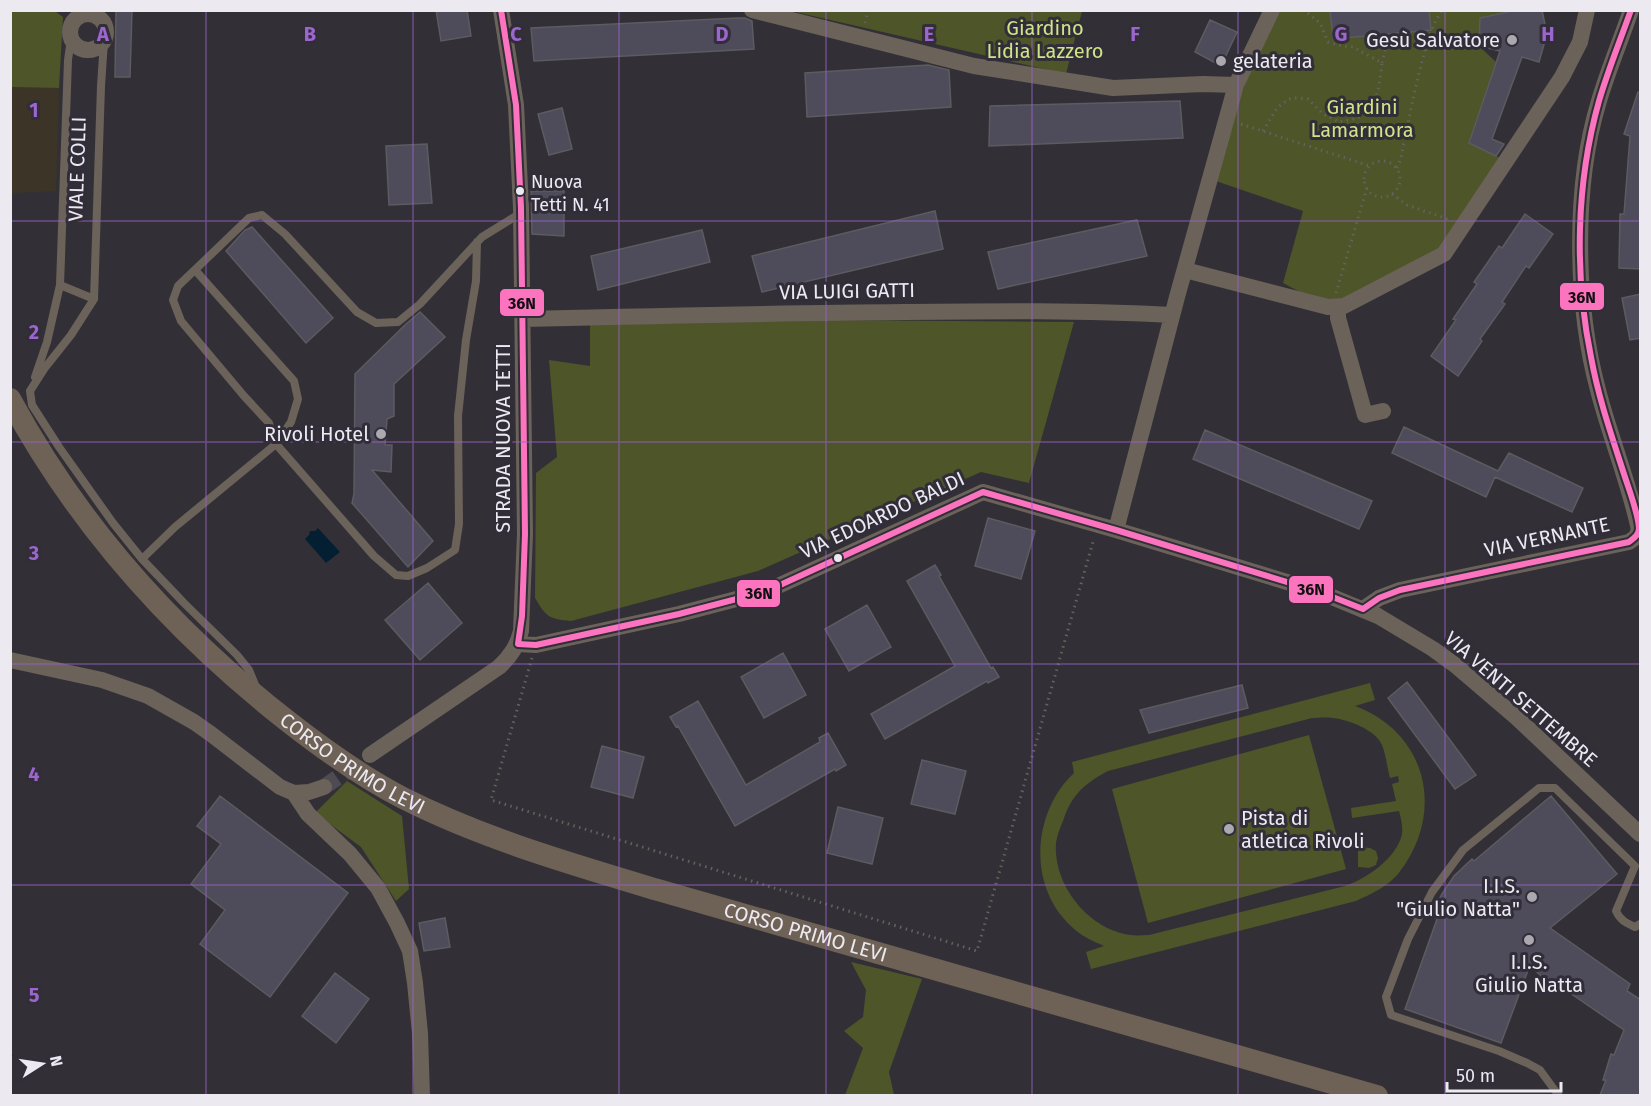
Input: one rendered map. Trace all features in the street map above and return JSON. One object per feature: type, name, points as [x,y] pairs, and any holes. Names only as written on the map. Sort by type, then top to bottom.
[{"type":"main road","name":"CORSO PRIMO LEVI","points":[[20,395],[45,457],[75,504],[153,600],[190,637],[262,701],[366,778],[430,811],[534,851],[658,890],[1377,1095]]},
{"type":"street","name":"STRADA NUOVA TETTI","points":[[501,10],[516,105],[521,213],[524,566],[522,616],[518,644]]},
{"type":"street","points":[[752,10],[974,66],[1113,88],[1203,84],[1236,85]]},
{"type":"street","points":[[1116,530],[1172,315],[1236,85],[1272,10]]},
{"type":"street","points":[[1185,270],[1335,307],[1344,306],[1444,254],[1553,91],[1580,42],[1587,10]]},
{"type":"street","name":"VIA VERNANTE","points":[[1363,609],[1379,598],[1400,590],[1629,542],[1639,530],[1597,390],[1588,347],[1582,288],[1581,242],[1588,145],[1599,101],[1631,10]]},
{"type":"street","points":[[77,14],[103,16],[106,31],[101,46],[90,51],[79,48],[71,39],[70,28],[77,14]]},
{"type":"street","points":[[1335,307],[1365,415],[1383,411]]},
{"type":"street","name":"VIA LUIGI GATTI","points":[[522,319],[1005,310],[1172,315]]},
{"type":"street","name":"VIA EDOARDO BALDI","points":[[518,644],[536,645],[678,614],[767,591],[983,492],[1320,592],[1363,609]]},
{"type":"street","name":"VIA VENTI SETTEMBRE","points":[[1363,609],[1406,631],[1455,665],[1641,834]]},
{"type":"street","points":[[370,755],[487,676],[510,657],[518,644]]},
{"type":"street","points":[[10,660],[102,680],[148,696],[211,735],[280,788],[294,793],[309,792],[324,787]]},
{"type":"street","points":[[294,793],[308,814],[350,854],[378,888],[398,923],[410,951],[420,1034],[422,1095]]},
{"type":"lane","name":"VIALE COLLI","points":[[20,395],[47,342],[60,285],[68,60],[71,39]]},
{"type":"lane","name":"VIALE COLLI","points":[[94,299],[104,41]]},
{"type":"lane","points":[[477,242],[476,280],[466,340],[458,416],[459,524],[455,550],[427,568],[408,576],[396,575],[374,556],[276,444],[269,423],[181,321],[173,300],[178,286],[249,218],[262,215],[285,234],[357,312],[376,323],[399,322],[420,304],[477,242],[482,237],[521,213]]},
{"type":"lane","points":[[60,285],[94,299],[71,335],[20,395],[32,405],[113,523],[142,559],[175,527],[276,444],[291,422],[298,399],[294,381],[195,270]]},
{"type":"lane","name":"CORSO PRIMO LEVI","points":[[142,559],[249,670],[262,701]]},
{"type":"lane","points":[[1559,1095],[1540,1070],[1527,1063],[1499,1051],[1392,1015],[1386,997],[1408,939],[1432,892],[1463,849],[1539,788],[1555,788],[1635,866],[1616,911],[1619,918],[1627,924],[1635,927],[1641,924]]},
{"type":"path","points":[[1304,10],[1320,24],[1328,42],[1353,46],[1382,63]]},
{"type":"path","points":[[1397,168],[1426,48],[1438,15],[1443,10]]},
{"type":"path","points":[[1263,131],[1277,108],[1289,99],[1308,99],[1323,114],[1339,122],[1366,112],[1376,98],[1389,34]]},
{"type":"path","points":[[1226,119],[1370,165],[1381,161],[1393,164],[1397,168],[1401,180],[1400,185],[1392,194],[1381,197],[1367,188]]},
{"type":"path","points":[[1335,307],[1367,188],[1365,176],[1370,165]]},
{"type":"path","points":[[1392,194],[1407,205],[1463,226]]},
{"type":"path","points":[[536,645],[491,800],[977,951],[1098,525]]},
{"type":"shaded area","points":[[10,87],[59,88],[56,191],[11,193]]},
{"type":"green space","points":[[11,10],[55,11],[63,17],[59,88],[11,87]]},
{"type":"green space","name":"Giardino Lidia Lazzero","points":[[791,11],[1082,11],[1066,74]]},
{"type":"green space","name":"Giardini Lamarmora","points":[[1272,11],[1510,11],[1480,18],[1479,46],[1496,62],[1469,142],[1500,158],[1437,257],[1328,307],[1283,283],[1303,211],[1210,179]]},
{"type":"green space","points":[[590,318],[1074,322],[1029,483],[981,472],[758,571],[571,621],[549,616],[535,598],[536,473],[557,457],[549,360],[590,366]]},
{"type":"green space","points":[[1370,683],[1375,700],[1355,706],[1380,719],[1399,735],[1413,755],[1422,778],[1425,802],[1422,826],[1413,851],[1394,879],[1356,901],[1091,969],[1086,952],[1104,946],[1079,933],[1057,910],[1047,892],[1040,850],[1043,828],[1050,808],[1060,789],[1074,773],[1072,762]],"holes":[[[1312,718],[1338,719],[1367,730],[1382,745],[1390,778],[1398,776],[1399,782],[1392,784],[1396,801],[1351,808],[1352,818],[1399,811],[1402,822],[1399,843],[1380,866],[1345,886],[1149,935],[1133,935],[1116,931],[1088,915],[1077,903],[1067,889],[1061,874],[1056,843],[1069,807],[1077,793],[1088,784],[1108,771]]]},
{"type":"green space","points":[[1309,735],[1346,869],[1148,923],[1112,789]]},
{"type":"green space","points":[[347,781],[402,816],[409,889],[396,901],[361,847],[315,813]]},
{"type":"green space","points":[[1358,847],[1376,851],[1378,858],[1376,865],[1369,868],[1358,867]]},
{"type":"green space","points":[[851,962],[922,979],[889,1072],[894,1095],[845,1095],[863,1048],[844,1031],[863,1017],[866,990]]},
{"type":"water","points":[[318,528],[340,552],[326,563],[305,539],[310,531]]},
{"type":"building","points":[[116,10],[132,10],[130,77],[115,77]]},
{"type":"building","points":[[436,10],[467,10],[471,36],[441,41]]},
{"type":"building","points":[[1330,10],[1429,10],[1431,30],[1333,39]]},
{"type":"building","points":[[1517,10],[1542,10],[1547,34],[1539,62],[1522,57],[1492,139],[1504,144],[1496,156],[1469,143],[1500,51],[1479,46],[1480,18]]},
{"type":"building","points":[[745,18],[752,21],[754,49],[534,61],[531,28]]},
{"type":"building","points":[[1210,20],[1237,32],[1221,66],[1195,52]]},
{"type":"building","points":[[928,65],[949,70],[951,107],[807,117],[805,73]]},
{"type":"building","points":[[1638,92],[1641,93],[1641,269],[1619,268],[1620,214],[1624,214],[1630,136],[1624,134]]},
{"type":"building","points":[[1180,101],[1183,138],[989,146],[990,106]]},
{"type":"building","points":[[562,108],[572,149],[549,155],[538,114]]},
{"type":"building","points":[[427,144],[432,203],[389,205],[386,146]]},
{"type":"building","points":[[531,191],[564,191],[564,236],[532,234]]},
{"type":"building","points":[[935,211],[943,249],[762,292],[752,256]]},
{"type":"building","points":[[1525,214],[1553,234],[1529,268],[1526,266],[1502,302],[1505,304],[1480,339],[1482,341],[1458,376],[1431,356],[1477,284],[1474,282],[1499,246],[1502,248]]},
{"type":"building","points":[[1137,220],[1147,256],[998,289],[988,252]]},
{"type":"building","points":[[252,227],[333,318],[306,343],[226,251],[245,230]]},
{"type":"building","points":[[702,230],[710,262],[598,290],[591,256]]},
{"type":"building","points":[[1641,294],[1641,338],[1630,340],[1622,298]]},
{"type":"building","points":[[420,312],[445,337],[394,384],[394,416],[387,419],[385,445],[392,445],[391,472],[372,470],[433,541],[408,567],[352,503],[355,374]]},
{"type":"building","points":[[1404,427],[1498,471],[1509,453],[1583,488],[1572,512],[1495,477],[1486,497],[1392,453]]},
{"type":"building","points":[[1205,430],[1372,501],[1359,529],[1193,459]]},
{"type":"building","points":[[988,518],[1035,531],[1021,579],[975,566]]},
{"type":"building","points":[[935,565],[991,668],[993,667],[999,677],[988,683],[987,681],[885,739],[871,714],[955,666],[907,581]]},
{"type":"building","points":[[428,583],[462,623],[420,660],[385,620]]},
{"type":"building","points":[[867,605],[891,647],[849,671],[825,629]]},
{"type":"building","points":[[783,653],[806,695],[764,718],[741,677]]},
{"type":"building","points":[[1407,682],[1476,775],[1455,789],[1388,698]]},
{"type":"building","points":[[1242,685],[1248,708],[1149,733],[1140,710]]},
{"type":"building","points":[[698,701],[746,785],[820,742],[819,738],[828,733],[846,765],[735,826],[678,726],[676,727],[670,717]]},
{"type":"building","points":[[602,746],[644,757],[633,798],[591,787]]},
{"type":"building","points":[[922,760],[966,771],[955,814],[911,804]]},
{"type":"building","points":[[220,796],[348,893],[270,997],[200,944],[225,910],[191,884],[221,844],[197,826]]},
{"type":"building","name":"I.I.S. Giulio Natta","points":[[1551,796],[1617,874],[1550,928],[1630,984],[1627,991],[1641,1000],[1641,1095],[1600,1095],[1606,1080],[1603,1080],[1611,1054],[1614,1055],[1624,1030],[1551,980],[1547,982],[1530,965],[1501,1043],[1405,1009],[1437,919],[1434,917],[1435,908],[1454,876]]},
{"type":"building","points":[[838,807],[883,818],[872,864],[827,853]]},
{"type":"building","points":[[445,918],[450,947],[424,951],[419,923]]},
{"type":"building","points":[[335,973],[369,999],[336,1043],[302,1016]]},
{"type":"tunnel","points":[[324,787],[360,762]]},
{"type":"transit line","name":"36N","points":[[501,10],[516,105],[521,208],[525,534],[522,616],[518,644],[536,645],[679,614],[767,591],[983,492],[1320,592],[1363,609],[1379,598],[1400,590],[1629,542],[1636,536],[1639,528],[1633,500],[1605,415],[1594,372],[1582,294],[1580,229],[1591,132],[1599,101],[1631,10]]},
{"type":"place","name":"Gesù Salvatore","points":[[1512,40]]},
{"type":"place","name":"gelateria","points":[[1221,61]]},
{"type":"place","name":"Nuova Tetti N. 41","points":[[520,191]]},
{"type":"place","name":"Rivoli Hotel","points":[[381,434]]},
{"type":"place","name":"Pista di atletica Rivoli","points":[[1229,829]]},
{"type":"place","name":"I.I.S. \"Giulio Natta\"","points":[[1532,897]]},
{"type":"place","name":"I.I.S. Giulio Natta","points":[[1529,940]]}]
